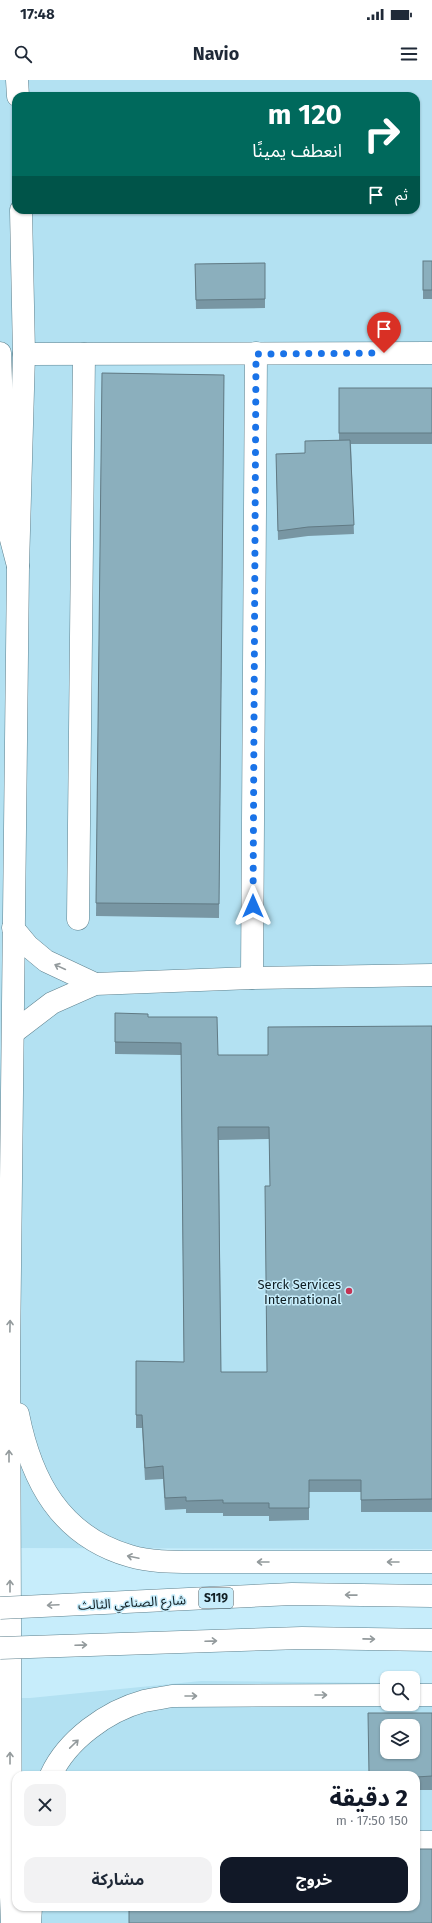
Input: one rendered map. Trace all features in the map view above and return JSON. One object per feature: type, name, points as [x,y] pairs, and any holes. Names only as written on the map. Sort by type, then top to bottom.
[{"type":"main road","points":[[17,80],[18,92]]},
{"type":"main road","points":[[12,1923],[9,1355],[14,1032],[13,928],[18,566],[24,354],[21,214]]},
{"type":"main road","points":[[0,353],[5,492],[8,528],[18,566]]},
{"type":"main road","points":[[24,354],[432,353]]},
{"type":"main road","points":[[78,919],[84,354]]},
{"type":"main road","points":[[252,978],[256,354]]},
{"type":"main road","points":[[13,928],[28,946],[46,961],[95,984]]},
{"type":"main road","points":[[14,1032],[52,1003],[95,984],[252,978],[432,975]]},
{"type":"main road","points":[[9,1355],[23,1438],[31,1464],[43,1489],[59,1512],[80,1531],[104,1547],[131,1557],[159,1561],[432,1562]]},
{"type":"main road","name":"شارع الصناعي الثالث","points":[[0,1608],[292,1594],[432,1596]]},
{"type":"main road","points":[[0,1648],[302,1638],[432,1640]]},
{"type":"main road","points":[[54,1771],[70,1747],[92,1727],[116,1712],[143,1701],[172,1696],[380,1695]]},
{"type":"main road","points":[[420,1695],[432,1695]]},
{"type":"main road","points":[[420,1842],[432,1842]]},
{"type":"main road","points":[[30,1923],[31,1911]]},
{"type":"shaded area","points":[[0,80],[432,80],[432,1549],[0,1548]]},
{"type":"shaded area","points":[[201,1681],[380,1683],[380,1711],[420,1711],[420,1683],[432,1684],[432,1923],[0,1923],[0,1698],[30,1698]]},
{"type":"building","points":[[423,261],[432,261],[432,290],[423,290]]},
{"type":"building","points":[[265,263],[265,299],[196,300],[195,264]]},
{"type":"building","points":[[102,373],[224,375],[219,904],[96,903]]},
{"type":"building","points":[[339,388],[432,388],[432,433],[339,433]]},
{"type":"building","points":[[350,440],[354,525],[308,527],[278,531],[276,454],[305,453],[305,441]]},
{"type":"building","points":[[115,1013],[148,1014],[148,1017],[217,1017],[218,1055],[268,1055],[268,1027],[432,1026],[432,1499],[361,1500],[361,1480],[309,1480],[309,1508],[269,1508],[269,1503],[223,1503],[223,1500],[186,1501],[186,1497],[165,1498],[163,1466],[145,1468],[142,1415],[136,1415],[136,1361],[184,1362],[181,1043],[115,1042]],"holes":[[[218,1127],[269,1127],[270,1186],[265,1186],[267,1372],[221,1372]]]},
{"type":"building","points":[[368,1713],[432,1713],[432,1776],[420,1777],[420,1771],[369,1771]]},
{"type":"building","points":[[420,1849],[432,1849],[432,1923],[129,1923],[129,1911],[420,1911]]},
{"type":"place","name":"Serck Services International","points":[[349,1291]]},
{"type":"route","points":[[253,906],[256,354],[384,353]]}]
